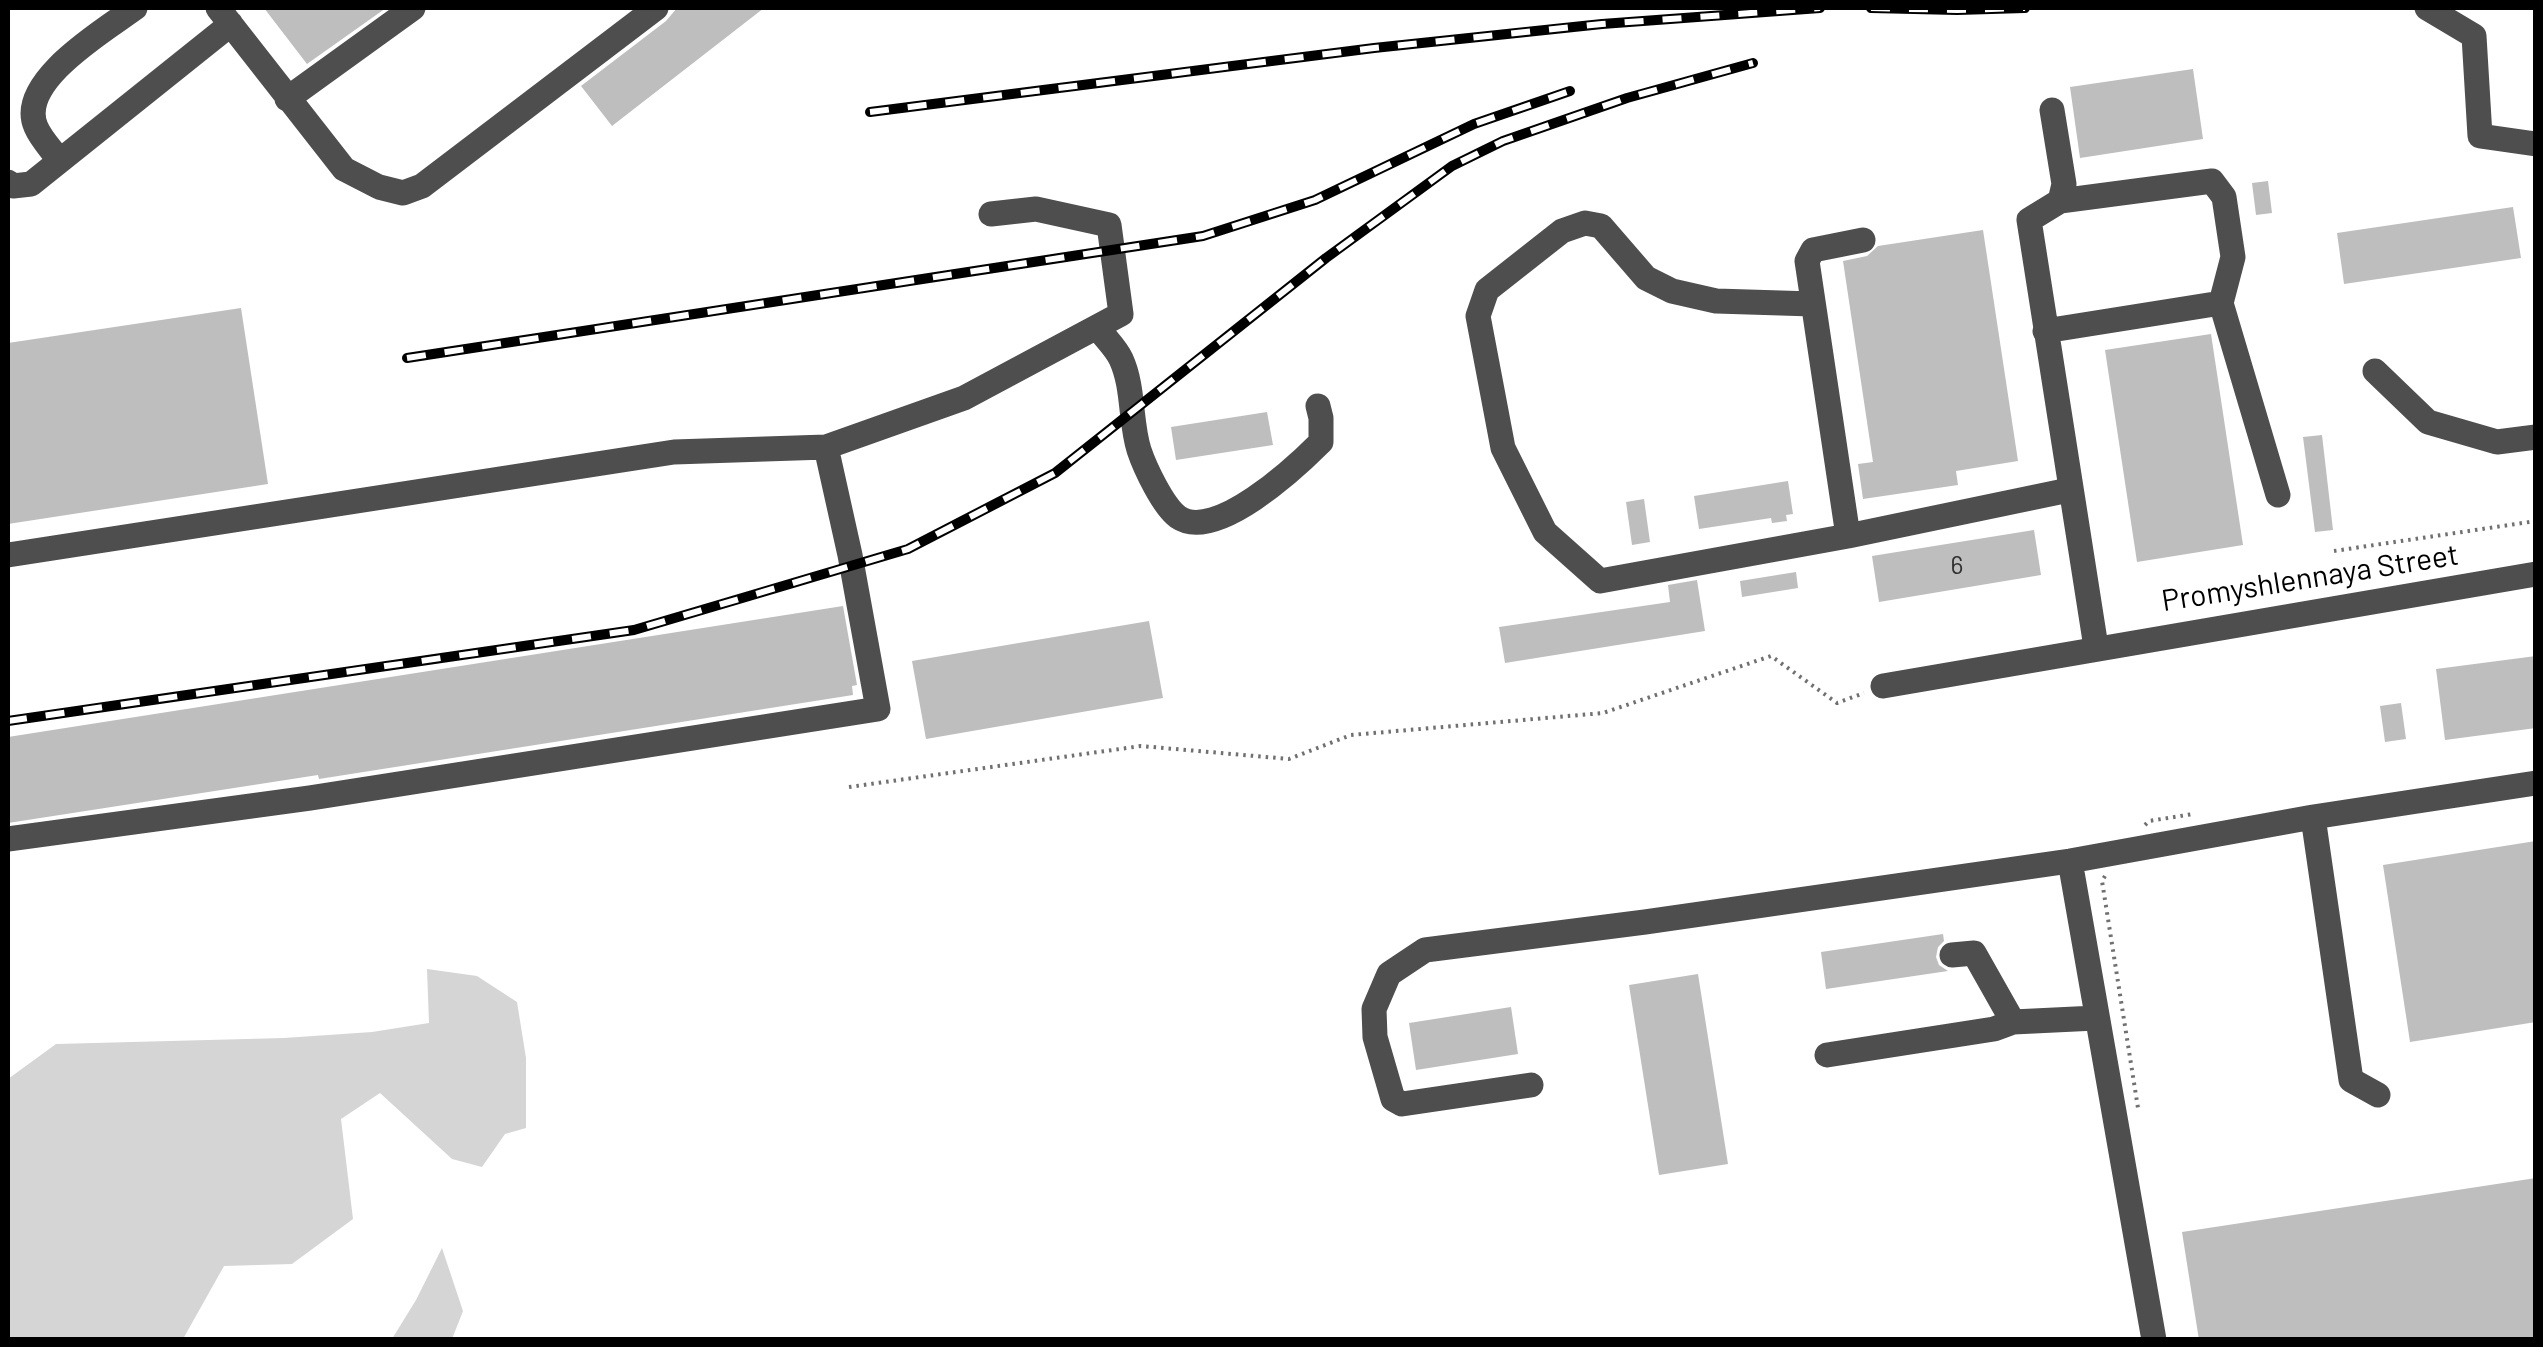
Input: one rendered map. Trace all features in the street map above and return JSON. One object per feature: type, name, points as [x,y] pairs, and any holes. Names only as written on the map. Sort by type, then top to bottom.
[{"type":"street","points":[[59,160],[35,125],[35,107],[48,73],[134,8]]},
{"type":"street","points":[[286,99],[413,8]]},
{"type":"street","points":[[8,182],[12,186],[31,184],[225,16],[344,169],[379,187],[403,193],[422,186],[656,8]]},
{"type":"street","points":[[2427,8],[2474,36],[2480,136],[2536,144]]},
{"type":"street","points":[[2052,110],[2064,184],[2060,200]]},
{"type":"street","points":[[2096,647],[2029,220],[2060,200],[2212,182],[2224,197],[2233,256],[2221,304],[2278,494]]},
{"type":"street","points":[[8,556],[674,452],[826,447],[964,398],[1121,314],[1110,225],[1036,209],[990,214]]},
{"type":"street","points":[[1812,304],[1716,302],[1672,291],[1646,278],[1601,226],[1586,223],[1562,231],[1487,290],[1478,316],[1503,448],[1545,532],[1600,581],[1848,536],[2069,490]]},
{"type":"street","points":[[1848,536],[1807,261],[1813,250],[1863,240]]},
{"type":"street","points":[[2046,331],[2221,304]]},
{"type":"street","points":[[1098,328],[1121,359],[1138,446],[1148,472],[1170,509],[1191,522],[1217,520],[1236,511],[1303,460],[1321,442],[1318,406]]},
{"type":"street","points":[[2375,371],[2428,422],[2497,442],[2536,437]]},
{"type":"street","points":[[8,839],[310,798],[878,709],[826,447]]},
{"type":"street","name":"Promyshlennaya Street","points":[[1883,686],[2536,574]]},
{"type":"street","points":[[1531,1085],[1402,1104],[1393,1099],[1375,1038],[1374,1009],[1389,974],[1424,950],[2070,860],[2536,783]]},
{"type":"street","points":[[2313,817],[2351,1080],[2378,1095]]},
{"type":"street","points":[[2070,860],[2154,1340]]},
{"type":"street","points":[[1952,955],[1974,953],[2013,1022]]},
{"type":"street","points":[[1826,1055],[1994,1030],[2013,1022],[2096,1018]]},
{"type":"path","points":[[2334,550],[2536,521]]},
{"type":"path","points":[[848,787],[1142,746],[1289,759],[1350,735],[1603,713],[1771,656],[1837,703],[1883,686]]},
{"type":"path","points":[[2138,1110],[2102,881],[2120,851],[2149,821],[2207,812]]},
{"type":"shaded area","points":[[427,969],[477,976],[517,1002],[526,1058],[526,1128],[505,1134],[482,1167],[452,1159],[380,1093],[341,1119],[353,1219],[292,1264],[224,1266],[183,1339],[8,1339],[8,1079],[56,1044],[284,1038],[372,1032],[429,1023]]},
{"type":"shaded area","points":[[442,1248],[463,1311],[452,1339],[392,1339],[416,1300]]},
{"type":"building","points":[[264,8],[386,8],[307,64]]},
{"type":"building","points":[[677,8],[764,8],[612,126],[581,86],[666,21]]},
{"type":"building","points":[[2193,69],[2203,139],[2080,158],[2070,87]]},
{"type":"building","points":[[2268,181],[2272,213],[2256,215],[2252,183]]},
{"type":"building","points":[[2513,207],[2521,258],[2344,284],[2337,233]]},
{"type":"building","points":[[1983,230],[2018,461],[1956,471],[1958,485],[1863,499],[1858,464],[1873,462],[1843,261],[1867,256],[1878,246]]},
{"type":"building","points":[[241,308],[268,484],[8,524],[8,343]]},
{"type":"building","points":[[2211,334],[2243,545],[2137,562],[2105,350]]},
{"type":"building","points":[[1267,412],[1273,445],[1176,460],[1171,427]]},
{"type":"building","points":[[2322,435],[2333,530],[2315,532],[2303,437]]},
{"type":"building","points":[[1788,481],[1793,514],[1786,515],[1787,521],[1772,523],[1771,518],[1699,529],[1694,496]]},
{"type":"building","points":[[1644,499],[1650,542],[1632,545],[1626,502]]},
{"type":"building","points":[[2034,530],[2041,575],[1879,602],[1872,556]]},
{"type":"building","points":[[1796,572],[1798,588],[1742,597],[1740,581]]},
{"type":"building","points":[[1697,580],[1705,631],[1505,663],[1499,627],[1670,602],[1668,585]]},
{"type":"building","points":[[843,606],[857,685],[852,686],[853,695],[319,779],[318,775],[8,823],[8,737]]},
{"type":"building","points":[[1149,621],[1163,698],[926,739],[912,661]]},
{"type":"building","points":[[2536,656],[2536,728],[2445,740],[2436,669]]},
{"type":"building","points":[[2401,703],[2406,739],[2385,742],[2380,706]]},
{"type":"building","points":[[2536,841],[2536,1022],[2410,1042],[2383,865]]},
{"type":"building","points":[[1943,934],[1936,957],[1948,971],[1826,989],[1821,952]]},
{"type":"building","points":[[1698,974],[1728,1164],[1659,1175],[1629,985]]},
{"type":"building","points":[[1511,1007],[1518,1054],[1416,1070],[1409,1023]]},
{"type":"building","points":[[2536,1178],[2536,1340],[2199,1340],[2182,1232]]},
{"type":"railway","points":[[870,112],[1374,48],[1602,24],[1820,8]]},
{"type":"railway","points":[[1871,8],[2025,8]]},
{"type":"railway","points":[[8,721],[634,630],[908,549],[1055,473],[1326,258],[1452,166],[1503,141],[1627,98],[1753,63]]},
{"type":"railway","points":[[407,358],[1203,236],[1315,200],[1474,124],[1570,91]]}]
